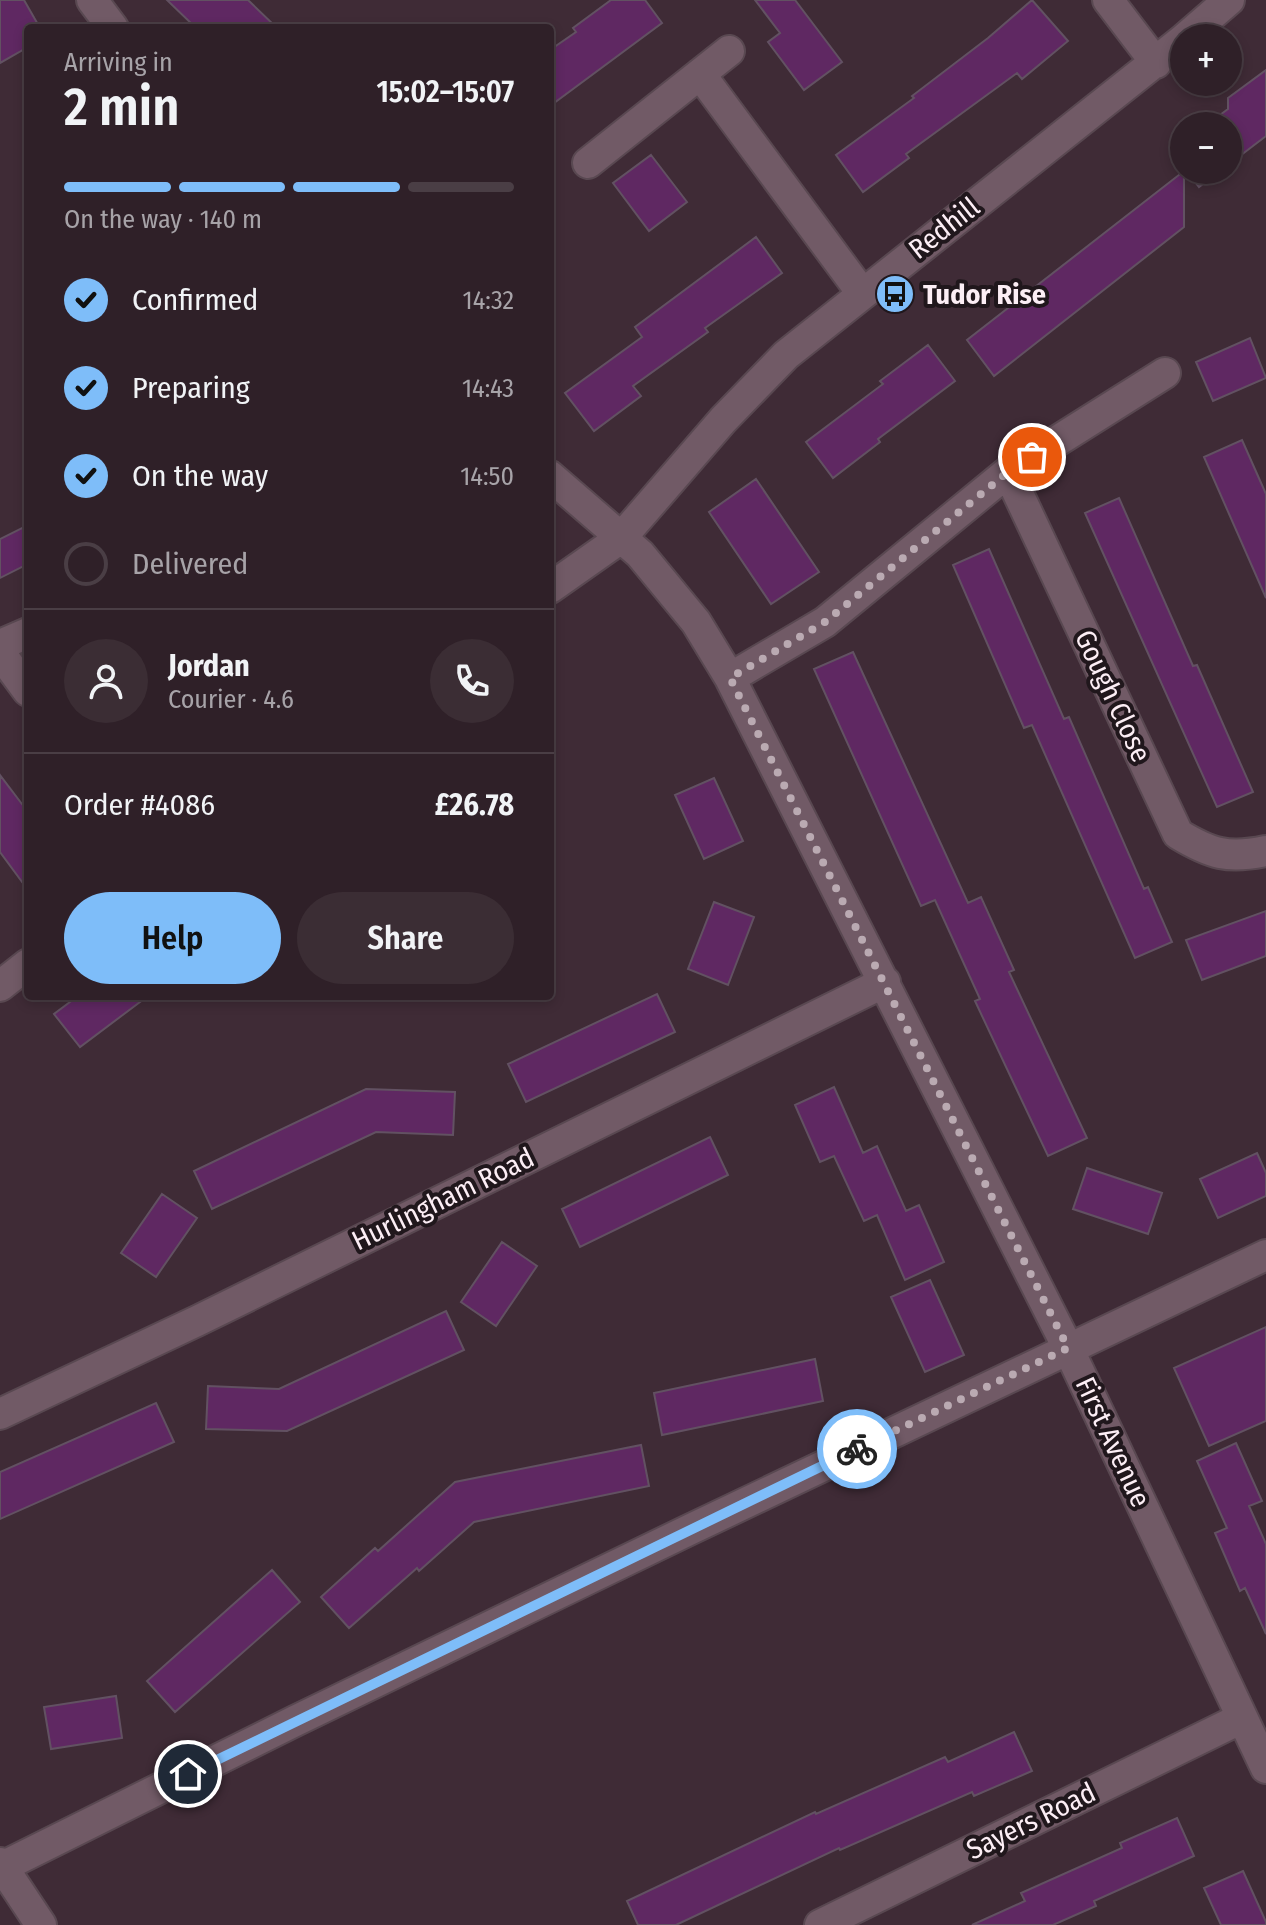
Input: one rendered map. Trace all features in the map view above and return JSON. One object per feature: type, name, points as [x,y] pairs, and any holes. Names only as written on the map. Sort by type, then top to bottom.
[{"type":"street","points":[[92,0],[110,24]]},
{"type":"street","points":[[1108,0],[1156,63]]},
{"type":"street","name":"Redhill","points":[[1201,24],[1229,0]]},
{"type":"street","name":"Redhill","points":[[554,585],[621,538],[723,420],[786,355],[1170,50]]},
{"type":"street","points":[[588,163],[729,51]]},
{"type":"street","points":[[700,74],[862,293]]},
{"type":"street","points":[[730,678],[825,622],[1008,472],[1165,373]]},
{"type":"street","name":"Gough Close","points":[[1008,472],[1178,834],[1205,851],[1242,856],[1266,851]]},
{"type":"street","name":"First Avenue","points":[[554,479],[640,554],[696,622],[730,678],[1068,1348],[1266,1768]]},
{"type":"street","points":[[0,645],[24,635]]},
{"type":"street","points":[[0,653],[24,686]]},
{"type":"street","points":[[0,986],[24,967]]},
{"type":"street","name":"Hurlingham Road","points":[[0,1414],[197,1321],[885,982]]},
{"type":"street","points":[[41,1925],[1,1866],[295,1721],[1266,1255]]},
{"type":"street","name":"Sayers Road","points":[[820,1925],[1242,1718]]},
{"type":"building","points":[[0,0],[24,0],[38,24],[24,24],[24,49],[0,63]]},
{"type":"building","points":[[167,0],[248,0],[273,24],[192,24]]},
{"type":"building","points":[[611,0],[645,0],[662,23],[554,103],[554,47],[576,32],[573,28]]},
{"type":"building","points":[[755,0],[795,0],[842,62],[804,90],[768,42],[780,33]]},
{"type":"building","points":[[1032,0],[1068,41],[1022,79],[1017,73],[906,154],[909,158],[863,192],[836,155],[914,98],[912,96]]},
{"type":"building","points":[[1266,70],[1266,136],[1242,154],[1242,112],[1224,112],[1228,109],[1228,98],[1242,96],[1242,88]]},
{"type":"building","points":[[651,155],[687,202],[649,231],[613,183]]},
{"type":"building","points":[[1170,182],[1184,184],[1184,227],[994,376],[967,340]]},
{"type":"building","points":[[756,237],[782,273],[705,328],[708,332],[633,386],[641,396],[594,431],[565,393],[642,337],[635,327]]},
{"type":"building","points":[[1250,338],[1266,378],[1213,401],[1196,362]]},
{"type":"building","points":[[928,345],[955,381],[878,439],[880,442],[833,478],[806,442],[883,384],[880,381]]},
{"type":"building","points":[[1242,440],[1266,494],[1266,598],[1204,457]]},
{"type":"building","points":[[756,479],[819,572],[771,604],[709,512]]},
{"type":"building","points":[[1119,498],[1253,792],[1217,807],[1085,513]]},
{"type":"building","points":[[24,527],[24,566],[0,578],[0,539]]},
{"type":"building","points":[[989,549],[1064,719],[1069,717],[1144,889],[1148,887],[1172,942],[1135,958],[1032,725],[1024,728],[953,565]]},
{"type":"building","points":[[853,652],[968,903],[981,897],[1014,970],[1009,972],[1087,1138],[1048,1156],[975,1001],[980,999],[935,900],[921,906],[814,669]]},
{"type":"building","points":[[0,775],[24,807],[24,885],[0,852]]},
{"type":"building","points":[[714,778],[743,841],[704,859],[675,795]]},
{"type":"building","points":[[714,902],[754,917],[728,985],[688,969]]},
{"type":"building","points":[[1266,911],[1266,956],[1202,980],[1186,940]]},
{"type":"building","points":[[657,994],[675,1032],[526,1102],[508,1064]]},
{"type":"building","points":[[73,1000],[143,1000],[80,1047],[54,1014]]},
{"type":"building","points":[[834,1087],[863,1153],[877,1146],[906,1211],[919,1205],[944,1262],[905,1280],[877,1215],[864,1221],[834,1156],[820,1162],[795,1105]]},
{"type":"building","points":[[366,1089],[455,1092],[453,1135],[376,1132],[212,1209],[194,1171]]},
{"type":"building","points":[[710,1137],[728,1175],[580,1247],[562,1209]]},
{"type":"building","points":[[1257,1153],[1266,1173],[1266,1196],[1218,1218],[1200,1179]]},
{"type":"building","points":[[1087,1168],[1162,1193],[1148,1234],[1073,1209]]},
{"type":"building","points":[[162,1194],[197,1218],[156,1277],[121,1253]]},
{"type":"building","points":[[502,1242],[537,1266],[496,1326],[461,1302]]},
{"type":"building","points":[[930,1280],[964,1355],[925,1372],[891,1297]]},
{"type":"building","points":[[446,1311],[464,1350],[287,1431],[206,1429],[208,1386],[279,1389]]},
{"type":"building","points":[[1266,1327],[1266,1421],[1209,1446],[1174,1368]]},
{"type":"building","points":[[815,1359],[823,1401],[662,1435],[654,1393]]},
{"type":"building","points":[[156,1403],[174,1442],[0,1519],[0,1472]]},
{"type":"building","points":[[1236,1443],[1262,1501],[1249,1506],[1266,1544],[1266,1634],[1245,1588],[1240,1591],[1215,1533],[1227,1528],[1197,1461]]},
{"type":"building","points":[[641,1445],[649,1486],[474,1522],[349,1628],[321,1597],[455,1482]]},
{"type":"building","points":[[272,1570],[300,1602],[175,1712],[147,1681]]},
{"type":"building","points":[[116,1696],[122,1738],[51,1749],[44,1707]]},
{"type":"building","points":[[1014,1732],[1032,1771],[974,1796],[972,1792],[839,1848],[676,1925],[638,1925],[627,1901],[815,1812],[945,1757],[948,1762]]},
{"type":"building","points":[[1177,1818],[1194,1856],[1094,1901],[1096,1906],[1053,1925],[972,1925],[1025,1901],[1021,1893],[1122,1848],[1120,1843]]},
{"type":"building","points":[[1243,1871],[1266,1925],[1221,1925],[1204,1888]]},
{"type":"way so far","points":[[857,1449],[1068,1348],[730,678],[825,622],[1008,472],[1032,457]]},
{"type":"place","name":"Tudor Rise","points":[[895,294]]},
{"type":"route","points":[[188,1774],[857,1449]]}]
